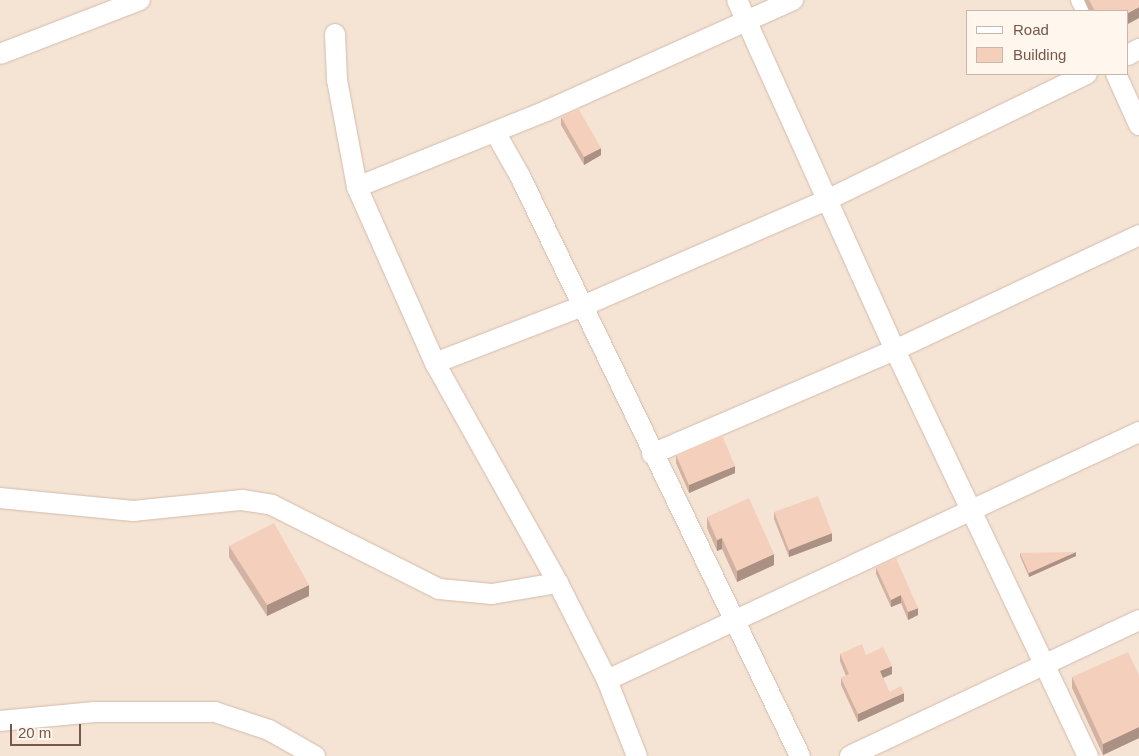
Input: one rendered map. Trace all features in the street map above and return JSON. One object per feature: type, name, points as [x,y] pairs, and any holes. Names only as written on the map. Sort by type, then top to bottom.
[{"type":"street","points":[[0,54],[113,4],[140,0]]},
{"type":"street","points":[[737,0],[896,350],[1088,756]]},
{"type":"street","points":[[357,187],[495,132],[793,0]]},
{"type":"street","points":[[335,34],[337,80],[357,187],[435,363],[558,583],[607,680],[637,756]]},
{"type":"street","points":[[435,363],[583,306],[827,200],[1085,75]]},
{"type":"street","points":[[1116,75],[1139,125]]},
{"type":"street","points":[[495,132],[520,176],[652,454],[737,621],[800,756]]},
{"type":"street","points":[[652,454],[896,350],[1139,235]]},
{"type":"street","points":[[607,680],[1139,432]]},
{"type":"street","points":[[0,498],[132,511],[242,500],[272,505],[350,541],[439,589],[492,594],[558,583]]},
{"type":"street","points":[[850,756],[1139,620]]},
{"type":"street","points":[[0,721],[95,712],[215,712],[269,730],[315,756]]},
{"type":"shaded area","points":[[0,0],[1139,0],[1139,756],[0,756]]},
{"type":"building","points":[[1089,0],[1139,0],[1139,7],[1129,12],[1129,10],[1094,10]]},
{"type":"building","points":[[578,108],[601,148],[584,157],[561,117]]},
{"type":"building","points":[[722,435],[735,466],[689,485],[676,455]]},
{"type":"building","points":[[818,496],[832,533],[789,550],[774,512]]},
{"type":"building","points":[[749,498],[774,554],[737,571],[722,538],[717,540],[707,517]]},
{"type":"building","points":[[274,523],[309,585],[267,605],[229,546]]},
{"type":"building","points":[[1076,552],[1029,573],[1020,553]]},
{"type":"building","points":[[896,558],[918,608],[908,612],[901,595],[891,600],[876,567]]},
{"type":"building","points":[[862,644],[866,655],[883,647],[892,666],[880,671],[889,692],[901,686],[904,693],[858,714],[841,678],[849,674],[840,654]]},
{"type":"building","points":[[1128,652],[1139,675],[1139,727],[1103,744],[1072,677]]}]
